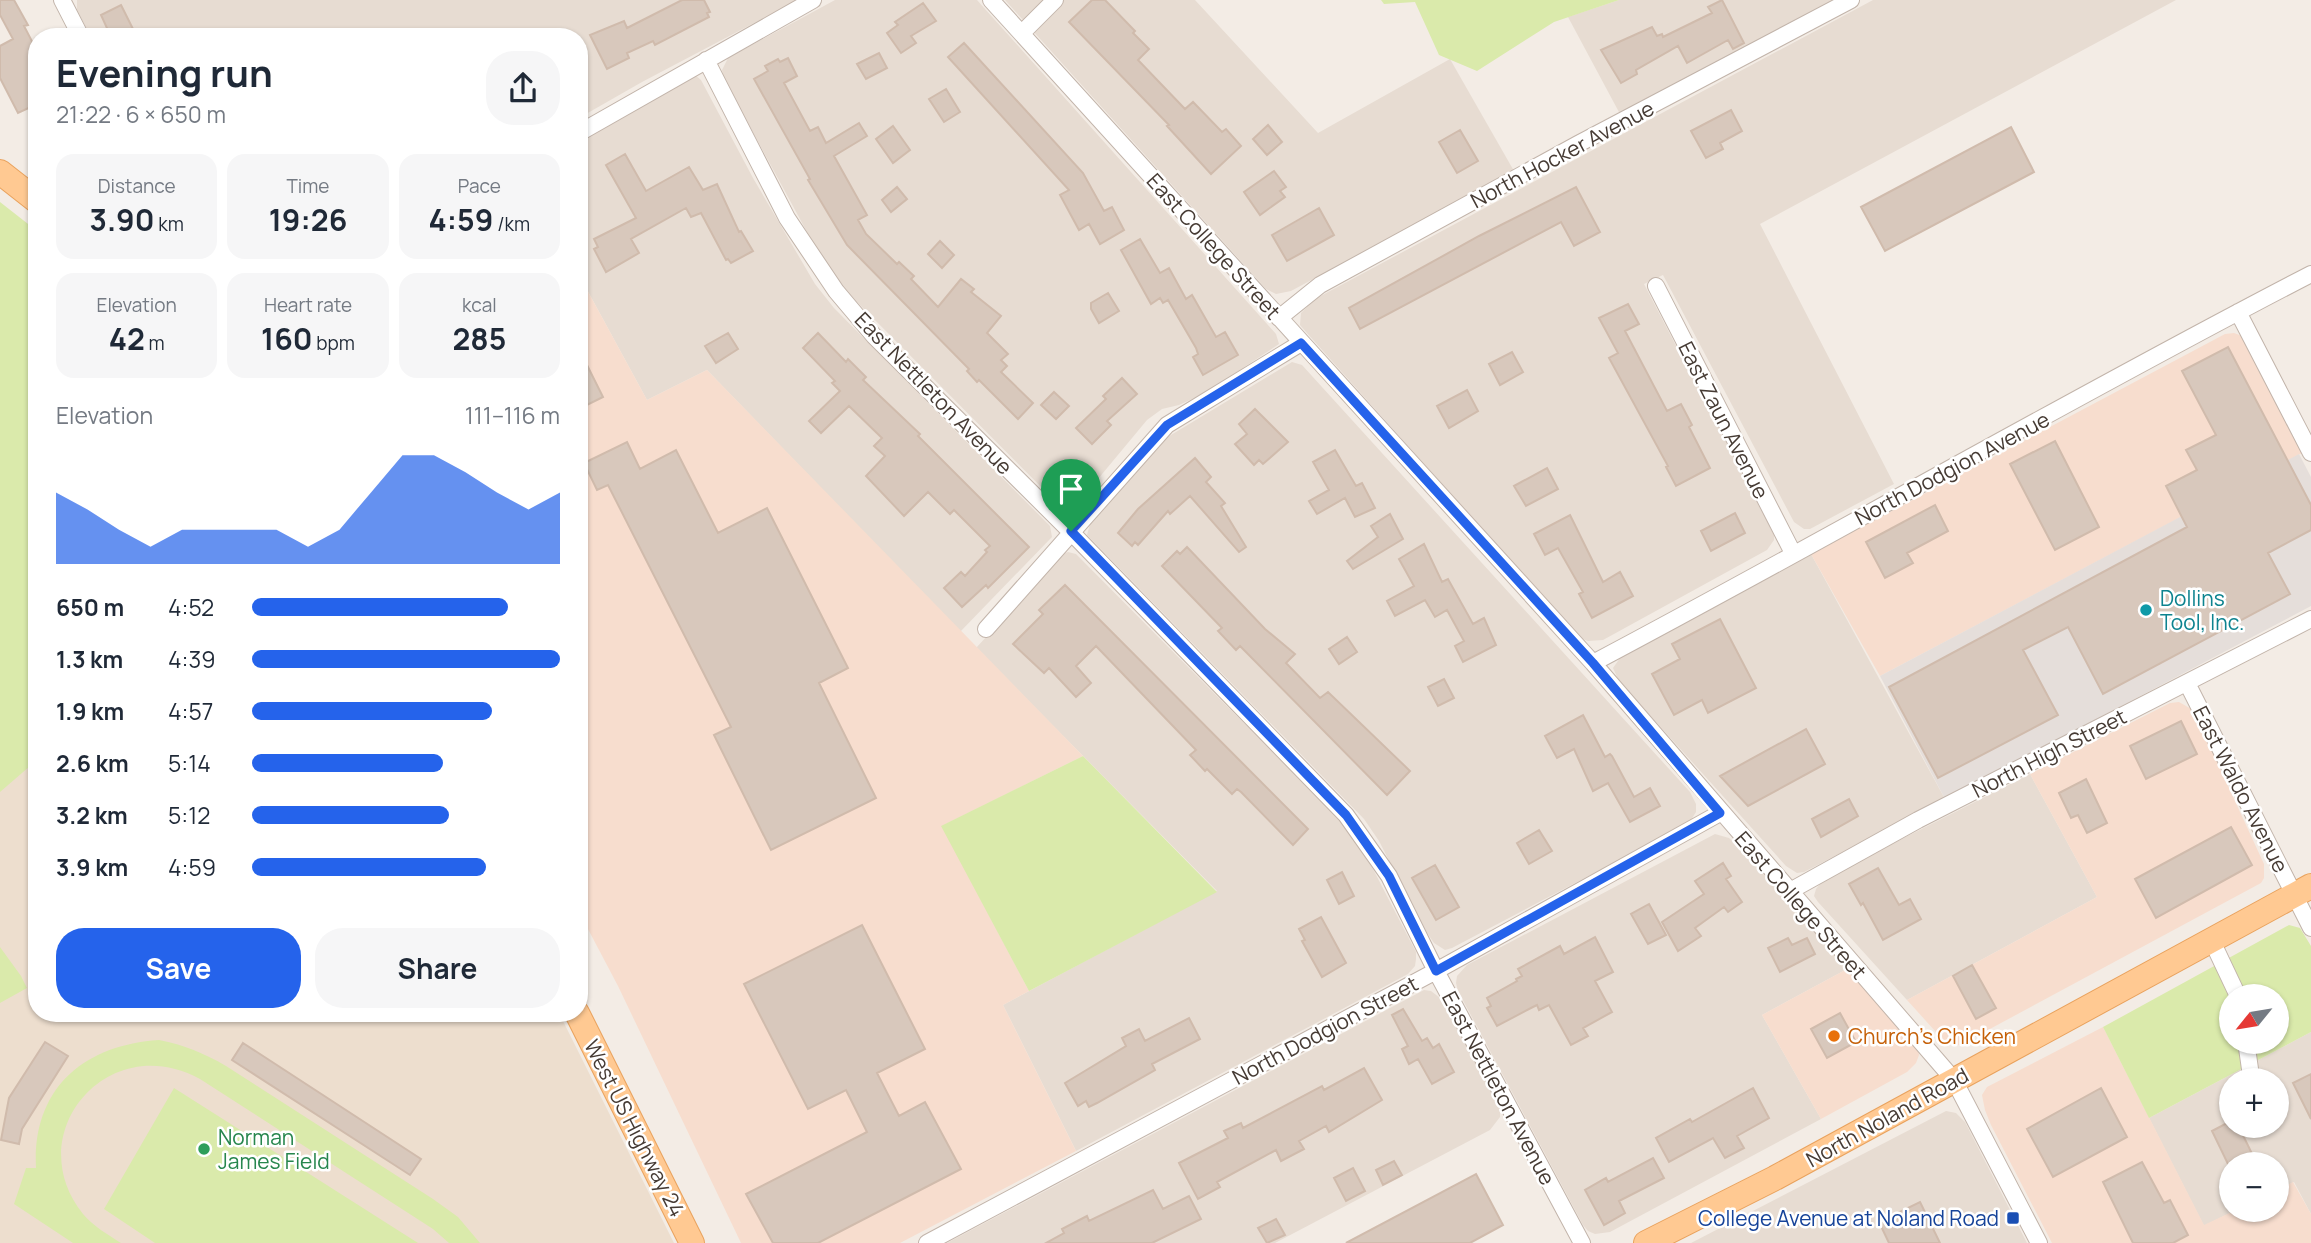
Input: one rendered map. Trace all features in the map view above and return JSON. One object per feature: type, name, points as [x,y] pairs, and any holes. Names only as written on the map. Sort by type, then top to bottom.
[{"type":"main road","points":[[0,172],[28,194]]},
{"type":"main road","name":"North Noland Road","points":[[1646,1243],[1775,1178],[2303,891]]},
{"type":"main road","name":"West US Highway 24","points":[[582,1022],[692,1243]]},
{"type":"street","points":[[62,0],[76,28]]},
{"type":"street","points":[[588,128],[813,0]]},
{"type":"street","name":"East College Street","points":[[991,0],[1593,663],[1720,813],[1954,1080],[2039,1243]]},
{"type":"street","points":[[1022,33],[1055,0]]},
{"type":"street","name":"North Hocker Avenue","points":[[1279,318],[1320,285],[1851,0]]},
{"type":"street","name":"East Nettleton Avenue","points":[[706,60],[787,218],[836,291],[874,336],[1071,531],[1346,815],[1389,876],[1436,971],[1582,1243]]},
{"type":"street","name":"North Dodgion Avenue","points":[[1593,663],[2311,274]]},
{"type":"street","name":"East Zaun Avenue","points":[[1656,286],[1793,553]]},
{"type":"street","points":[[2238,312],[2311,453]]},
{"type":"street","points":[[986,629],[1167,425],[1301,343]]},
{"type":"street","name":"North High Street","points":[[1790,891],[1917,820],[2311,619]]},
{"type":"street","name":"East Waldo Avenue","points":[[2187,683],[2303,891],[2311,928]]},
{"type":"street","name":"North Dodgion Street","points":[[927,1243],[1436,971],[1720,813]]},
{"type":"street","points":[[2211,939],[2232,984]]},
{"type":"shaded area","points":[[77,0],[798,0],[588,113],[588,28],[86,28],[77,10]]},
{"type":"shaded area","points":[[835,0],[977,0],[1276,334],[1279,344],[1205,393],[1179,405],[1162,409],[1147,420],[1078,503],[1066,508],[1061,507],[851,296],[820,256],[724,79],[722,70],[728,58]]},
{"type":"shaded area","points":[[1005,0],[1195,0],[1318,133],[1450,59],[1514,171],[1291,291],[1276,294],[1266,289]]},
{"type":"shaded area","points":[[1619,0],[1834,0],[1620,114],[1568,17]]},
{"type":"shaded area","points":[[1873,0],[2176,0],[1760,224],[1894,484],[1810,529],[1804,529],[1794,522],[1663,275],[1644,284],[1774,535],[1774,540],[1767,550],[1603,640],[1588,641],[1580,638],[1306,332],[1300,325],[1301,313],[1315,299]]},
{"type":"shaded area","points":[[695,75],[701,80],[753,178],[815,284],[834,308],[1050,526],[1052,537],[960,632],[707,370],[647,400],[588,292],[588,135]]},
{"type":"shaded area","points":[[588,292],[647,400],[707,370],[1083,756],[942,826],[1029,991],[1003,1005],[1076,1151],[900,1243],[741,1243],[588,929]]},
{"type":"shaded area","points":[[2225,334],[2242,336],[2304,452],[1880,676],[1811,554]]},
{"type":"shaded area","points":[[1292,362],[1302,365],[1690,792],[1696,804],[1696,812],[1689,823],[1452,948],[1445,950],[1434,943],[1379,841],[1364,819],[1087,535],[1091,520],[1161,441]]},
{"type":"shaded area","points":[[2299,454],[2311,477],[2311,606],[1945,799],[1880,676]]},
{"type":"shaded area","points":[[1063,554],[1076,554],[1344,824],[1374,871],[1416,952],[1415,966],[1408,974],[1076,1151],[1003,1005],[1217,891],[976,648]]},
{"type":"shaded area","points":[[1811,554],[1945,799],[1804,872],[1797,873],[1786,866],[1619,681],[1613,668],[1620,658]]},
{"type":"shaded area","points":[[2179,702],[2193,710],[2264,864],[2264,878],[2261,883],[1962,1044],[1956,1046],[1945,1042],[1907,1000],[2097,897],[2030,774],[2170,703]]},
{"type":"shaded area","points":[[28,765],[28,1022],[564,1022],[674,1243],[0,1243],[0,779]]},
{"type":"shaded area","points":[[2030,774],[2097,897],[1907,1000],[1818,902],[1814,896],[1816,889],[1825,878]]},
{"type":"shaded area","points":[[1715,834],[1729,838],[1736,844],[1849,968],[1762,1015],[1821,1119],[1610,1232],[1595,1234],[1583,1225],[1458,991],[1457,976],[1467,965]]},
{"type":"shaded area","points":[[1849,968],[1918,1049],[1919,1055],[1916,1063],[1907,1072],[1821,1119],[1762,1015]]},
{"type":"shaded area","points":[[1424,990],[1431,991],[1444,1001],[1500,1109],[1500,1117],[1490,1130],[1275,1243],[947,1243]]},
{"type":"shaded area","points":[[2103,1027],[2204,1225],[2219,1218],[2219,1222],[2289,1222],[2289,1184],[2293,1182],[2311,1214],[2311,1243],[2052,1243],[1991,1125],[1982,1095],[1987,1087]]},
{"type":"shaded area","points":[[2311,1032],[2311,1214],[2294,1182],[2289,1184],[2289,1152],[2219,1152],[2219,1218],[2204,1226],[2149,1118],[2219,1081],[2219,1138],[2289,1138],[2289,1068],[2243,1068],[2270,1054],[2289,1054],[2289,1044]]},
{"type":"shaded area","points":[[1946,1111],[1956,1113],[1965,1122],[2027,1243],[1691,1243]]},
{"type":"green space","points":[[1381,0],[1619,0],[1554,22],[1477,71],[1439,55],[1415,2],[1384,4]]},
{"type":"green space","points":[[0,202],[28,224],[28,768],[0,792]]},
{"type":"green space","points":[[1083,756],[1217,892],[1029,991],[941,826]]},
{"type":"green space","points":[[2289,925],[2300,928],[2311,946],[2311,1032],[2289,1044],[2289,984],[2219,984],[2219,1054],[2270,1054],[2243,1068],[2219,1068],[2219,1081],[2149,1118],[2103,1027]]},
{"type":"green space","points":[[0,947],[27,988],[0,1003]]},
{"type":"green space","points":[[159,1040],[194,1050],[226,1066],[433,1199],[458,1217],[480,1243],[449,1243],[433,1229],[200,1079],[166,1067],[133,1067],[105,1078],[83,1098],[67,1123],[61,1152],[66,1183],[83,1214],[100,1230],[121,1243],[73,1243],[14,1204],[26,1168],[36,1168],[37,1140],[43,1115],[53,1094],[68,1076],[107,1051]]},
{"type":"green space","name":"Norman James Field","points":[[174,1088],[418,1243],[155,1243],[104,1209]]},
{"type":"building","points":[[0,0],[14,0],[28,25],[24,26],[28,34],[28,108],[18,113],[0,78],[0,46],[13,39],[0,15]]},
{"type":"building","points":[[682,0],[704,0],[710,12],[707,13],[709,17],[655,45],[653,41],[627,53],[629,58],[607,69],[590,35],[624,21],[627,28]]},
{"type":"building","points":[[1092,0],[1105,0],[1135,31],[1133,33],[1149,49],[1138,60],[1185,109],[1193,102],[1222,132],[1226,129],[1241,146],[1211,174],[1167,126],[1169,125],[1069,22]]},
{"type":"building","points":[[1722,0],[1744,43],[1733,49],[1728,40],[1687,63],[1678,46],[1636,70],[1637,74],[1621,83],[1601,50],[1652,27],[1657,36],[1662,34],[1663,37],[1712,13],[1708,7]]},
{"type":"building","points":[[923,3],[936,21],[911,36],[916,43],[901,53],[887,33],[898,25],[895,22]]},
{"type":"building","points":[[121,5],[132,28],[107,28],[101,15]]},
{"type":"building","points":[[964,43],[1083,173],[1104,211],[1112,207],[1124,230],[1100,244],[1089,224],[1079,230],[1060,195],[1069,190],[948,57]]},
{"type":"building","points":[[879,53],[887,68],[866,79],[857,64]]},
{"type":"building","points":[[788,58],[797,76],[784,83],[810,131],[818,127],[826,143],[859,123],[867,136],[834,156],[867,215],[858,220],[866,234],[897,264],[899,262],[914,276],[911,279],[938,307],[961,279],[974,289],[971,292],[1001,316],[987,333],[1008,354],[1001,360],[1007,366],[1001,372],[1033,403],[1018,419],[979,380],[977,382],[967,371],[969,369],[847,245],[808,180],[810,179],[754,79],[768,71],[765,66],[778,59],[780,62]]},
{"type":"building","points":[[946,89],[960,112],[944,122],[929,99]]},
{"type":"building","points":[[1731,110],[1742,131],[1720,143],[1723,149],[1706,158],[1691,131]]},
{"type":"building","points":[[1268,125],[1282,142],[1267,155],[1253,139]]},
{"type":"building","points":[[893,126],[910,150],[893,163],[876,139]]},
{"type":"building","points":[[2011,127],[2034,172],[1885,251],[1861,207]]},
{"type":"building","points":[[1460,130],[1478,161],[1457,173],[1439,142]]},
{"type":"building","points":[[625,154],[646,191],[689,167],[703,190],[717,184],[739,232],[741,231],[753,251],[731,263],[726,260],[701,213],[691,217],[686,208],[631,239],[639,253],[606,272],[594,249],[598,247],[594,239],[636,218],[606,165]]},
{"type":"building","points":[[1274,171],[1286,187],[1280,191],[1285,197],[1260,215],[1244,192]]},
{"type":"building","points":[[897,187],[907,199],[891,212],[882,200]]},
{"type":"building","points":[[1576,187],[1600,232],[1574,246],[1561,222],[1360,329],[1349,308],[1479,236]]},
{"type":"building","points":[[1319,208],[1334,235],[1287,261],[1272,235]]},
{"type":"building","points":[[1140,239],[1160,273],[1169,268],[1186,299],[1192,295],[1216,337],[1225,332],[1238,355],[1203,375],[1193,357],[1198,354],[1196,348],[1168,300],[1163,303],[1160,298],[1151,304],[1121,250]]},
{"type":"building","points":[[940,241],[954,255],[942,268],[928,254]]},
{"type":"building","points":[[1108,293],[1119,311],[1099,323],[1091,309],[1091,303]]},
{"type":"building","points":[[1628,304],[1639,324],[1625,331],[1667,411],[1681,404],[1692,425],[1689,427],[1710,468],[1676,486],[1666,467],[1668,466],[1609,358],[1618,353],[1599,318]]},
{"type":"building","points":[[728,333],[738,349],[716,363],[705,346]]},
{"type":"building","points":[[818,333],[846,362],[848,359],[866,377],[863,380],[920,434],[918,436],[1029,547],[988,588],[986,585],[962,607],[944,588],[961,572],[965,576],[990,546],[954,510],[950,514],[928,492],[904,516],[866,476],[885,456],[874,446],[882,438],[849,406],[821,433],[809,421],[840,391],[832,383],[835,381],[803,348]]},
{"type":"building","points":[[2228,347],[2311,505],[2311,530],[2268,553],[2290,594],[2103,694],[2068,627],[2023,650],[2058,715],[1938,778],[1889,687],[2187,527],[2166,486],[2197,470],[2186,450],[2216,435],[2182,371]]},
{"type":"building","points":[[1512,352],[1523,372],[1500,385],[1489,364]]},
{"type":"building","points":[[588,367],[603,397],[588,404]]},
{"type":"building","points":[[1122,378],[1137,394],[1107,421],[1111,425],[1092,444],[1076,428],[1106,399],[1103,396]]},
{"type":"building","points":[[1467,390],[1478,411],[1449,428],[1437,406]]},
{"type":"building","points":[[1054,392],[1069,406],[1056,419],[1041,405]]},
{"type":"building","points":[[1255,409],[1288,442],[1263,464],[1259,460],[1254,465],[1235,444],[1247,434],[1239,424]]},
{"type":"building","points":[[2055,441],[2099,527],[2055,550],[2010,464]]},
{"type":"building","points":[[627,442],[640,469],[676,450],[718,533],[767,508],[848,668],[819,683],[876,798],[771,850],[714,735],[731,727],[608,485],[597,490],[588,471],[588,461]]},
{"type":"building","points":[[1335,450],[1356,486],[1362,483],[1375,508],[1355,517],[1345,498],[1317,514],[1309,501],[1329,490],[1313,462]]},
{"type":"building","points":[[1195,458],[1211,477],[1206,482],[1225,503],[1221,506],[1246,547],[1239,552],[1190,496],[1170,514],[1168,511],[1138,545],[1135,542],[1132,546],[1118,533],[1138,509]]},
{"type":"building","points":[[1547,468],[1558,489],[1526,506],[1514,486]]},
{"type":"building","points":[[1935,505],[1948,531],[1907,553],[1913,563],[1885,578],[1866,542]]},
{"type":"building","points":[[1735,513],[1745,533],[1711,551],[1701,531]]},
{"type":"building","points":[[1390,514],[1403,539],[1353,569],[1347,561],[1378,537],[1371,526]]},
{"type":"building","points":[[1570,515],[1603,582],[1620,572],[1633,596],[1592,618],[1579,594],[1583,592],[1558,548],[1545,555],[1534,534]]},
{"type":"building","points":[[1424,544],[1442,582],[1448,579],[1473,624],[1484,618],[1496,645],[1463,662],[1455,646],[1464,641],[1447,610],[1435,617],[1425,600],[1395,616],[1387,601],[1414,586],[1399,559]]},
{"type":"building","points":[[1187,547],[1265,629],[1295,654],[1286,663],[1320,698],[1328,692],[1410,771],[1387,795],[1240,646],[1236,650],[1218,631],[1222,628],[1162,566],[1177,551],[1180,554]]},
{"type":"building","points":[[1065,585],[1308,829],[1293,845],[1241,792],[1237,789],[1232,794],[1207,769],[1205,771],[1190,755],[1196,750],[1096,646],[1076,666],[1091,683],[1076,697],[1049,668],[1044,673],[1013,644],[1043,614],[1039,610]]},
{"type":"building","points":[[1720,619],[1756,688],[1708,713],[1702,700],[1674,715],[1652,674],[1680,659],[1672,644]]},
{"type":"building","points":[[1347,637],[1357,652],[1339,664],[1329,649]]},
{"type":"building","points":[[1444,679],[1454,698],[1438,706],[1428,687]]},
{"type":"building","points":[[1583,715],[1605,757],[1610,754],[1612,756],[1634,797],[1650,788],[1660,806],[1630,822],[1608,783],[1593,791],[1574,749],[1557,758],[1545,736]]},
{"type":"building","points":[[2181,721],[2197,754],[2146,779],[2130,746]]},
{"type":"building","points":[[1806,729],[1825,764],[1748,806],[1720,776]]},
{"type":"building","points":[[2086,779],[2107,823],[2087,833],[2078,815],[2071,818],[2059,793]]},
{"type":"building","points":[[1849,799],[1858,816],[1821,837],[1812,819]]},
{"type":"building","points":[[2231,827],[2252,865],[2156,918],[2135,879]]},
{"type":"building","points":[[1539,830],[1552,851],[1529,864],[1517,843]]},
{"type":"building","points":[[1723,863],[1731,876],[1726,879],[1742,902],[1728,912],[1724,907],[1695,928],[1701,936],[1678,951],[1662,922],[1704,894],[1695,881]]},
{"type":"building","points":[[1435,865],[1459,907],[1436,920],[1412,878]]},
{"type":"building","points":[[1878,868],[1899,905],[1910,899],[1921,919],[1883,940],[1863,903],[1861,905],[1849,884]]},
{"type":"building","points":[[1342,872],[1354,896],[1339,904],[1327,880]]},
{"type":"building","points":[[1649,904],[1666,935],[1648,944],[1631,914]]},
{"type":"building","points":[[1321,917],[1346,963],[1322,977],[1302,941],[1305,940],[1299,929]]},
{"type":"building","points":[[862,925],[925,1049],[877,1073],[899,1116],[925,1102],[961,1169],[818,1243],[773,1243],[746,1194],[867,1132],[846,1090],[808,1109],[744,984]]},
{"type":"building","points":[[1595,937],[1613,972],[1595,981],[1612,1012],[1583,1028],[1588,1036],[1571,1045],[1549,1005],[1539,1010],[1537,1005],[1497,1026],[1487,1008],[1491,1006],[1487,998],[1517,981],[1516,979],[1522,976],[1518,969],[1560,946],[1564,954]]},
{"type":"building","points":[[1788,938],[1792,945],[1807,938],[1815,954],[1780,972],[1768,948]]},
{"type":"building","points":[[1972,965],[1996,1008],[1976,1019],[1953,976]]},
{"type":"building","points":[[1403,1009],[1422,1041],[1427,1038],[1433,1048],[1439,1044],[1454,1072],[1432,1084],[1418,1059],[1409,1064],[1402,1049],[1408,1046],[1392,1015]]},
{"type":"building","name":"Church's Chicken","points":[[1840,1013],[1856,1042],[1827,1058],[1811,1029]]},
{"type":"building","points":[[1189,1018],[1200,1039],[1152,1064],[1155,1070],[1097,1103],[1089,1107],[1086,1101],[1078,1106],[1065,1083],[1126,1046],[1122,1038],[1139,1029],[1145,1041]]},
{"type":"building","points":[[45,1042],[68,1056],[22,1129],[19,1144],[1,1140],[9,1098]]},
{"type":"building","points":[[243,1043],[421,1159],[410,1175],[232,1060]]},
{"type":"building","points":[[1364,1068],[1382,1100],[1329,1132],[1326,1126],[1299,1141],[1304,1149],[1281,1161],[1276,1150],[1217,1182],[1220,1187],[1198,1199],[1179,1163],[1228,1138],[1224,1131],[1241,1123],[1243,1128],[1322,1086],[1324,1090]]},
{"type":"building","points":[[2311,1074],[2311,1119],[2293,1083]]},
{"type":"building","points":[[1753,1088],[1769,1118],[1737,1136],[1744,1148],[1725,1158],[1713,1138],[1669,1162],[1656,1138],[1690,1119],[1692,1122]]},
{"type":"building","points":[[2101,1088],[2127,1137],[2053,1177],[2027,1129]]},
{"type":"building","points":[[2219,1127],[2219,1138],[2244,1138],[2251,1152],[2222,1152],[2212,1131]]},
{"type":"building","points":[[1653,1158],[1664,1178],[1619,1201],[1625,1213],[1604,1225],[1585,1190],[1606,1178],[1608,1182]]},
{"type":"building","points":[[1394,1161],[1402,1175],[1383,1185],[1376,1170]]},
{"type":"building","points":[[2142,1162],[2164,1203],[2170,1200],[2188,1235],[2173,1243],[2133,1243],[2103,1182]]},
{"type":"building","points":[[1353,1168],[1365,1191],[1346,1201],[1334,1178]]},
{"type":"building","points":[[1476,1174],[1503,1225],[1470,1243],[1346,1243]]},
{"type":"building","points":[[1153,1190],[1163,1209],[1189,1196],[1201,1219],[1152,1243],[1046,1243],[1064,1233],[1062,1229],[1087,1216],[1089,1221]]},
{"type":"building","points":[[1920,1202],[1940,1243],[1889,1243],[1879,1222]]},
{"type":"building","points":[[1276,1219],[1285,1235],[1267,1243],[1258,1228]]},
{"type":"place","name":"Dollins Tool, Inc.","points":[[2146,610]]},
{"type":"place","name":"Church's Chicken","points":[[1834,1036]]},
{"type":"place","name":"Norman James Field","points":[[204,1149]]},
{"type":"place","name":"College Avenue at Noland Road","points":[[2013,1218]]},
{"type":"route","points":[[1301,343],[1593,663],[1720,813],[1436,971],[1389,876],[1346,815],[1071,531],[1167,425],[1301,343]]}]
